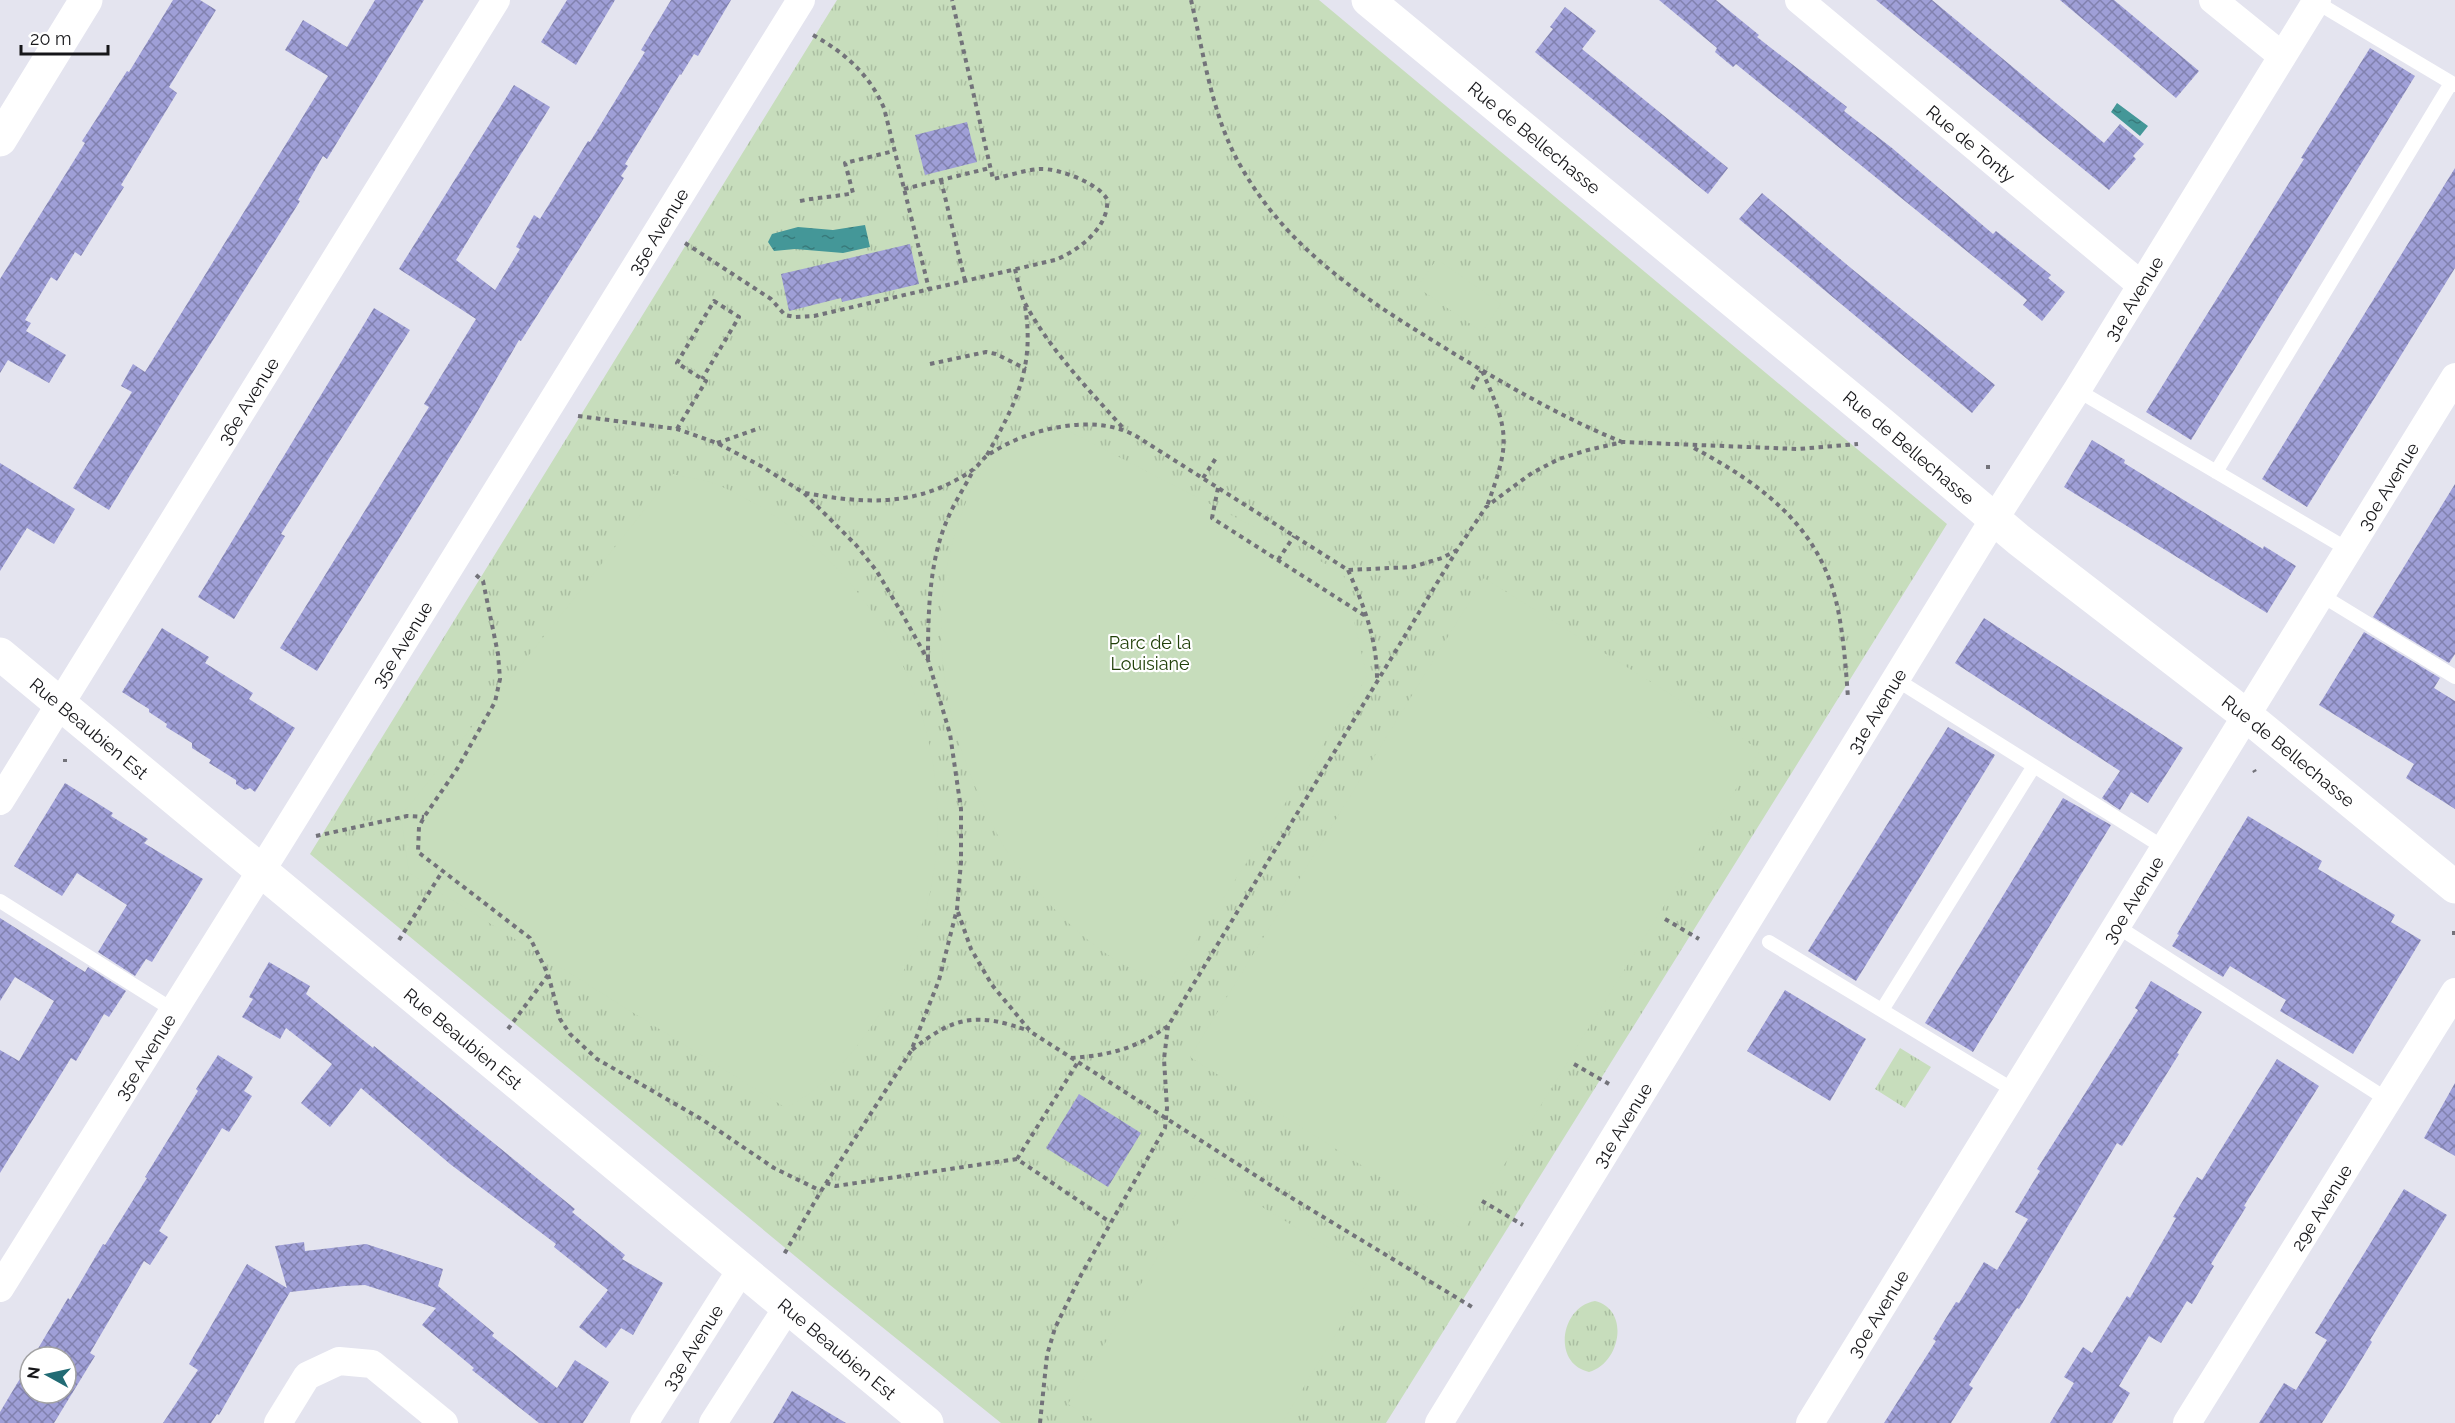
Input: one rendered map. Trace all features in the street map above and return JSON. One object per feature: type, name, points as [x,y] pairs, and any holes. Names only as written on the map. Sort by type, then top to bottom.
[{"type":"street","points":[[0,140],[86,0]]},
{"type":"street","name":"36e Avenue","points":[[0,801],[496,0]]},
{"type":"street","name":"35e Avenue","points":[[0,1288],[801,0]]},
{"type":"street","name":"Rue de Bellechasse","points":[[1368,0],[1995,520],[2247,716],[2455,887]]},
{"type":"street","name":"Rue de Tonty","points":[[1799,0],[2141,285]]},
{"type":"street","points":[[2212,0],[2282,56]]},
{"type":"street","name":"31e Avenue","points":[[1439,1423],[2317,1]]},
{"type":"street","name":"30e Avenue","points":[[1810,1423],[2118,927],[2455,377]]},
{"type":"street","name":"Rue Beaubien Est","points":[[0,654],[927,1423]]},
{"type":"street","name":"29e Avenue","points":[[2187,1423],[2455,992]]},
{"type":"street","name":"33e Avenue","points":[[644,1423],[741,1270]]},
{"type":"street","points":[[713,1423],[787,1308]]},
{"type":"street","points":[[278,1423],[307,1376],[339,1361],[372,1364],[444,1423]]},
{"type":"lane","points":[[2216,472],[2453,84],[2317,1]]},
{"type":"lane","points":[[2078,390],[2349,550]]},
{"type":"lane","points":[[2321,595],[2455,676]]},
{"type":"lane","points":[[1897,680],[2166,849]]},
{"type":"lane","points":[[1882,1010],[2034,766]]},
{"type":"lane","points":[[0,901],[173,1010]]},
{"type":"lane","points":[[2118,927],[2388,1100]]},
{"type":"lane","points":[[1768,942],[2015,1091]]},
{"type":"path","points":[[1191,0],[1209,76],[1228,138],[1240,164],[1269,207],[1295,238],[1349,287],[1482,370],[1586,427],[1623,442]]},
{"type":"path","points":[[681,242],[771,299],[785,315],[795,317],[814,316],[1055,260],[1070,254],[1083,244],[1102,221],[1106,212],[1107,199],[1104,194],[1084,181],[1053,170],[1040,169],[993,179],[953,2]]},
{"type":"path","points":[[810,33],[847,58],[870,81],[884,108],[929,289]]},
{"type":"path","points":[[800,201],[825,195],[834,197],[853,193],[845,163],[894,151]]},
{"type":"path","points":[[904,189],[990,168]]},
{"type":"path","points":[[941,180],[964,281]]},
{"type":"path","points":[[928,660],[929,601],[940,542],[947,519],[975,468],[987,455],[1012,409],[1026,369],[1029,347],[1024,303],[1015,269]]},
{"type":"path","points":[[677,429],[706,381],[702,379],[676,363],[714,301],[739,317],[702,379]]},
{"type":"path","points":[[1024,303],[1046,337],[1082,383],[1124,429],[1348,570],[1412,567],[1442,558],[1457,550]]},
{"type":"path","points":[[930,364],[986,352],[996,354],[1026,369]]},
{"type":"path","points":[[1472,389],[1482,370]]},
{"type":"path","points":[[1040,1423],[1047,1355],[1055,1328],[1110,1222],[1165,1128],[1167,1119],[1164,1059],[1168,1026],[1377,680],[1486,507],[1502,462],[1505,430],[1482,370]]},
{"type":"path","points":[[575,415],[677,429],[717,443],[761,466],[804,493],[856,545],[876,570],[928,660],[950,734],[962,809],[962,845],[957,909],[939,980],[911,1051],[821,1191],[783,1256]]},
{"type":"path","points":[[987,455],[1041,430],[1075,426],[1124,429]]},
{"type":"path","points":[[717,443],[760,428]]},
{"type":"path","points":[[1486,507],[1532,473],[1559,459],[1623,442],[1798,449],[1868,443]]},
{"type":"path","points":[[1691,446],[1754,484],[1794,519],[1807,535],[1828,575],[1839,614],[1848,698]]},
{"type":"path","points":[[1203,478],[1216,458]]},
{"type":"path","points":[[804,493],[868,501],[904,498],[940,488],[975,468]]},
{"type":"path","points":[[1218,488],[1212,518],[1367,617]]},
{"type":"path","points":[[1278,560],[1294,536]]},
{"type":"path","points":[[1348,570],[1375,644],[1377,680]]},
{"type":"path","points":[[475,575],[483,581],[498,654],[500,679],[495,702],[457,769],[419,827],[418,852],[530,938],[548,974],[560,1019],[570,1034],[597,1059],[703,1120],[774,1168],[821,1191]]},
{"type":"path","points":[[313,836],[407,816],[424,817]]},
{"type":"path","points":[[399,939],[442,872]]},
{"type":"path","points":[[957,909],[971,949],[981,968],[1009,1009],[1031,1032]]},
{"type":"path","points":[[1665,919],[1699,939]]},
{"type":"path","points":[[508,1029],[548,974]]},
{"type":"path","points":[[911,1051],[934,1032],[965,1020],[1002,1021],[1031,1032],[1272,1186],[1472,1307]]},
{"type":"path","points":[[1071,1058],[1118,1052],[1146,1041],[1168,1026]]},
{"type":"path","points":[[1017,1159],[1078,1062]]},
{"type":"path","points":[[1574,1064],[1609,1084]]},
{"type":"path","points":[[826,1184],[836,1186],[1017,1159],[1110,1222]]},
{"type":"path","points":[[1482,1200],[1523,1225]]},
{"type":"green space","name":"Parc de la Louisiane","points":[[837,0],[1319,0],[1947,524],[1386,1423],[1001,1423],[830,1285],[310,854]]},
{"type":"green space","points":[[1437,259],[1501,304],[1482,332],[1417,287]]},
{"type":"green space","points":[[715,306],[733,317],[700,373],[682,362]]},
{"type":"green space","points":[[1065,429],[1343,573],[1367,677],[1169,982],[1131,968],[1102,951],[1057,912],[1031,883],[1004,846],[986,810],[958,739],[949,703],[943,665],[941,628],[943,590],[950,553],[969,496],[983,469],[1004,452],[1034,435]]},
{"type":"green space","points":[[673,474],[718,485],[788,525],[846,578],[890,641],[921,711],[936,786],[935,863],[917,939],[881,1012],[861,1041],[829,1077],[786,1108],[409,873],[401,816]]},
{"type":"green space","points":[[1484,578],[1760,750],[1464,1230],[1190,1057]]},
{"type":"green space","points":[[1900,1048],[1931,1067],[1905,1108],[1875,1089]]},
{"type":"green space","points":[[1208,1174],[1372,1274],[1282,1423],[1099,1423],[1068,1404]]},
{"type":"green space","points":[[1595,1301],[1606,1306],[1614,1315],[1617,1337],[1608,1359],[1600,1367],[1589,1372],[1577,1367],[1569,1358],[1565,1348],[1565,1336],[1574,1314],[1583,1305]]},
{"type":"water","points":[[2117,103],[2148,126],[2140,136],[2111,112]]},
{"type":"water","points":[[865,225],[870,247],[843,253],[795,249],[774,251],[768,242],[772,234],[798,227],[833,230]]},
{"type":"building","points":[[173,0],[200,0],[216,10],[169,87],[177,93],[121,185],[124,187],[81,256],[75,252],[57,281],[51,277],[25,320],[31,323],[26,331],[66,355],[49,383],[8,360],[0,373],[0,279],[85,143],[82,141],[127,71],[129,72]]},
{"type":"building","points":[[375,0],[424,0],[327,159],[323,156],[298,200],[300,201],[109,510],[73,488],[132,392],[121,386],[133,364],[145,372],[328,76],[285,50],[303,20],[347,47]]},
{"type":"building","points":[[567,0],[615,0],[576,65],[541,42]]},
{"type":"building","points":[[671,0],[731,0],[698,56],[694,54],[680,74],[625,164],[628,166],[621,176],[624,178],[521,341],[519,340],[473,419],[317,671],[280,648],[429,407],[424,404],[476,319],[399,269],[514,85],[550,107],[456,260],[495,290],[520,249],[516,247],[534,215],[540,219],[588,141],[590,142],[645,52],[641,50]]},
{"type":"building","points":[[1659,0],[1716,0],[1759,35],[1757,37],[1847,107],[1844,111],[1892,148],[1993,234],[1996,231],[2051,275],[2048,278],[2065,292],[2042,321],[2023,305],[2027,300],[1736,64],[1733,67],[1715,52],[1717,48]]},
{"type":"building","points":[[1876,0],[1932,0],[2104,143],[2120,124],[2144,144],[2133,156],[2136,159],[2109,190]]},
{"type":"building","points":[[2060,0],[2114,0],[2199,71],[2176,98]]},
{"type":"building","points":[[1565,7],[1596,31],[1582,49],[1728,168],[1708,194],[1535,52],[1553,29],[1550,27]]},
{"type":"building","points":[[2370,48],[2415,76],[2191,440],[2146,412],[2304,159],[2301,158]]},
{"type":"building","points":[[967,122],[977,162],[925,175],[915,135]]},
{"type":"building","points":[[2455,168],[2455,268],[2307,507],[2262,479]]},
{"type":"building","points":[[1762,193],[1995,385],[1972,413],[1739,219]]},
{"type":"building","points":[[910,244],[919,284],[842,302],[841,298],[789,311],[781,274]]},
{"type":"building","points":[[374,308],[410,330],[281,534],[285,536],[234,619],[198,597]]},
{"type":"building","points":[[2092,440],[2125,460],[2124,463],[2263,549],[2264,546],[2296,566],[2267,613],[2064,487]]},
{"type":"building","points":[[0,463],[75,509],[54,544],[27,528],[0,571]]},
{"type":"building","points":[[2455,484],[2455,654],[2449,663],[2373,617]]},
{"type":"building","points":[[1984,618],[2183,748],[2148,803],[2131,792],[2120,810],[2102,798],[2120,771],[1955,663]]},
{"type":"building","points":[[162,628],[209,657],[205,663],[253,693],[249,699],[295,728],[255,792],[250,788],[245,790],[236,784],[236,780],[209,763],[211,760],[192,748],[192,743],[166,727],[167,724],[149,712],[149,709],[122,692]]},
{"type":"building","points":[[2364,632],[2440,678],[2434,688],[2455,701],[2455,809],[2406,778],[2414,764],[2319,705]]},
{"type":"building","points":[[1948,727],[1995,755],[1856,981],[1808,951]]},
{"type":"building","points":[[65,783],[113,813],[111,816],[148,839],[144,843],[203,879],[152,962],[146,959],[135,976],[98,952],[127,905],[77,873],[62,896],[14,866]]},
{"type":"building","points":[[2063,798],[2111,825],[1973,1052],[1925,1023]]},
{"type":"building","points":[[2248,816],[2322,861],[2318,869],[2395,915],[2391,922],[2421,940],[2353,1054],[2280,1011],[2286,1000],[2230,966],[2223,977],[2172,946]]},
{"type":"building","points":[[0,918],[85,972],[88,967],[126,991],[109,1017],[104,1014],[76,1061],[71,1058],[0,1173],[0,1050],[19,1061],[54,1001],[15,977],[0,1001]]},
{"type":"building","points":[[269,962],[310,986],[306,994],[373,1048],[374,1046],[575,1209],[572,1212],[625,1255],[622,1259],[663,1283],[633,1335],[621,1328],[606,1348],[579,1327],[608,1290],[554,1247],[556,1244],[450,1164],[361,1088],[330,1127],[301,1103],[332,1064],[286,1028],[280,1039],[242,1017],[253,999],[249,997]]},
{"type":"building","points":[[2151,981],[2202,1012],[2177,1053],[2179,1054],[2122,1146],[2117,1143],[2019,1309],[2017,1308],[1969,1385],[1973,1388],[1951,1423],[1884,1423],[1936,1341],[1933,1339],[1984,1262],[1997,1270],[2028,1219],[2015,1212],[2040,1171],[2037,1169],[2138,1010],[2135,1008]]},
{"type":"building","points":[[1785,990],[1866,1039],[1830,1101],[1747,1051]]},
{"type":"building","points":[[218,1055],[253,1077],[244,1091],[252,1096],[229,1132],[222,1128],[159,1231],[168,1237],[150,1265],[144,1261],[90,1353],[95,1356],[78,1384],[78,1345],[40,1345],[68,1298],[70,1300],[103,1244],[105,1245],[147,1178],[145,1177],[198,1091],[196,1089]]},
{"type":"building","points":[[2277,1059],[2319,1086],[2244,1206],[2246,1207],[2211,1264],[2214,1266],[2192,1304],[2187,1301],[2161,1343],[2149,1336],[2119,1386],[2130,1393],[2112,1423],[2050,1423],[2074,1383],[2064,1377],[2083,1347],[2092,1353],[2127,1296],[2130,1298],[2197,1177],[2202,1180]]},
{"type":"building","points":[[2455,1083],[2455,1156],[2424,1138]]},
{"type":"building","points":[[1079,1094],[1141,1133],[1108,1187],[1046,1148]]},
{"type":"building","points":[[2404,1189],[2447,1215],[2370,1340],[2372,1342],[2346,1385],[2322,1423],[2259,1423],[2284,1383],[2296,1390],[2327,1340],[2315,1333]]},
{"type":"building","points":[[304,1242],[305,1251],[366,1244],[443,1269],[438,1286],[494,1333],[492,1336],[557,1388],[575,1360],[609,1382],[583,1423],[539,1423],[472,1370],[474,1368],[422,1325],[436,1308],[365,1285],[344,1286],[290,1292],[219,1415],[217,1414],[211,1423],[163,1423],[198,1370],[189,1364],[247,1264],[287,1288],[275,1246]]},
{"type":"building","points":[[18,1382],[18,1405],[65,1405],[54,1423],[0,1423],[0,1412]]},
{"type":"building","points":[[792,1391],[846,1423],[773,1423]]}]
